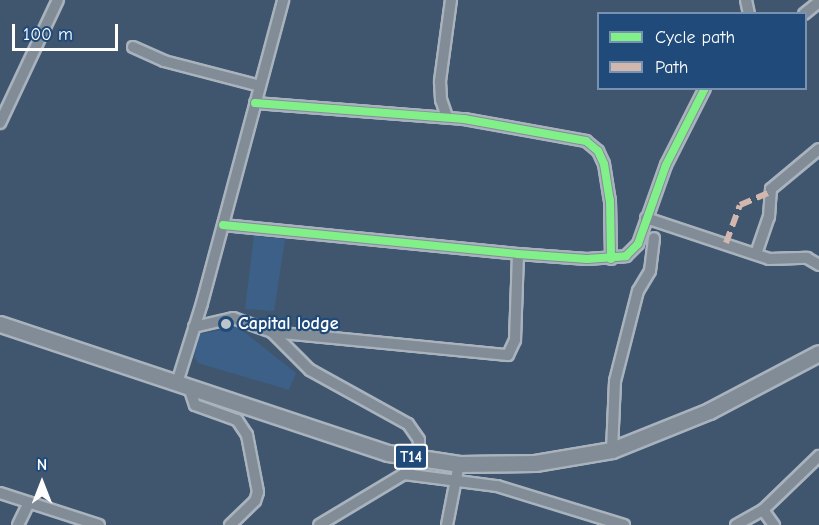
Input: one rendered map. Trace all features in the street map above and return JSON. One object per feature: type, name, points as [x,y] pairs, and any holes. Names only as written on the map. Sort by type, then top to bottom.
[{"type":"highway","name":"T14","points":[[0,324],[388,453],[459,464],[535,463],[612,450],[709,411],[819,353]]},
{"type":"street","points":[[0,123],[58,0]]},
{"type":"street","points":[[230,525],[255,501],[258,492],[247,435],[237,420],[195,405],[183,385],[194,327],[283,0]]},
{"type":"street","points":[[447,117],[441,100],[440,81],[451,0]]},
{"type":"street","points":[[806,12],[819,2]]},
{"type":"street","points":[[134,47],[164,61],[260,86]]},
{"type":"street","points":[[223,225],[518,254],[611,259],[633,252],[638,244],[646,218],[685,122],[704,90]]},
{"type":"street","points":[[255,103],[447,117],[555,132],[579,138],[595,147],[604,164],[609,189],[611,259]]},
{"type":"street","points":[[756,254],[771,208],[771,189],[819,149]]},
{"type":"street","points":[[646,218],[772,260],[807,258],[819,265]]},
{"type":"street","points":[[638,244],[654,238],[669,226]]},
{"type":"street","points":[[612,450],[615,381],[638,291],[650,271],[654,238]]},
{"type":"street","points":[[194,327],[227,317],[272,332],[508,355],[515,340],[518,254]]},
{"type":"street","points":[[272,332],[310,370],[414,428],[419,440],[418,458],[404,474],[319,525]]},
{"type":"street","points":[[736,525],[762,510],[819,456]]},
{"type":"street","points":[[447,525],[458,482],[459,464]]},
{"type":"street","points":[[404,474],[497,486],[624,525]]},
{"type":"street","points":[[0,493],[99,525]]},
{"type":"street","points":[[18,525],[30,502]]},
{"type":"street","points":[[762,510],[774,525]]},
{"type":"shaded area","points":[[254,236],[285,239],[274,311],[245,309]]},
{"type":"shaded area","points":[[238,327],[296,373],[289,390],[198,363],[194,356],[200,334]]},
{"type":"marked path","points":[[726,243],[740,205],[770,192]]},
{"type":"cycle path","points":[[223,225],[518,254],[587,259],[626,256],[638,244],[666,165],[704,90]]},
{"type":"cycle path","points":[[255,103],[464,119],[586,141],[598,151],[604,164],[610,200],[611,259]]},
{"type":"place","name":"Capital lodge","points":[[226,324]]}]
